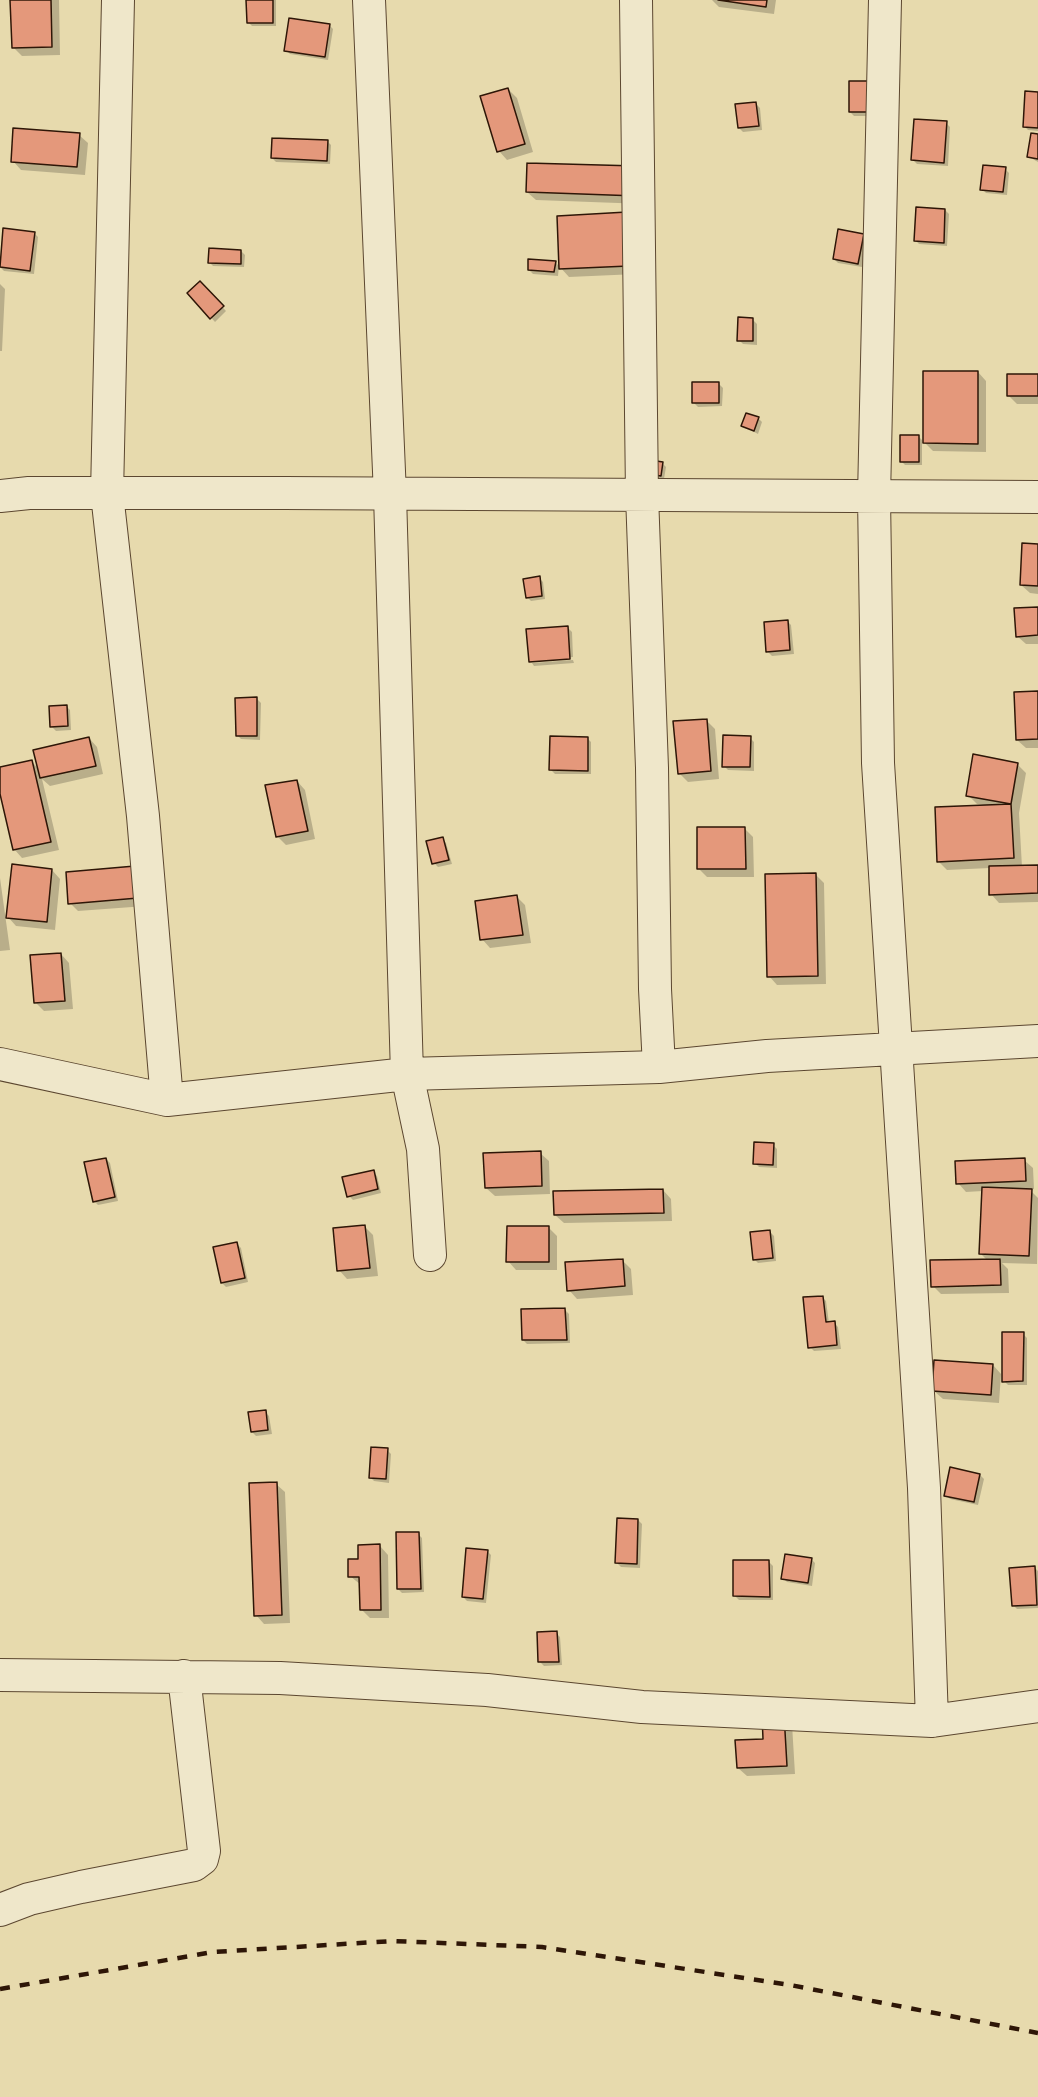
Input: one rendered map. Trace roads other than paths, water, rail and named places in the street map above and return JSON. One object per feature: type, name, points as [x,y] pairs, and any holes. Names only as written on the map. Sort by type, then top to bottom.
[{"type":"street","points":[[118,0],[107,494],[143,816],[167,1100]]},
{"type":"street","points":[[369,0],[390,495],[407,1074],[423,1149],[430,1255]]},
{"type":"street","points":[[636,0],[642,495],[660,1067]]},
{"type":"street","points":[[885,0],[874,497],[878,763],[924,1488],[932,1721]]},
{"type":"street","points":[[0,496],[29,493],[1038,497]]},
{"type":"street","points":[[0,1064],[167,1100],[407,1074],[660,1067],[767,1056],[896,1051],[1038,1041]]},
{"type":"street","points":[[0,1675],[280,1678],[475,1689],[642,1707],[932,1721],[1038,1706]]},
{"type":"street","points":[[0,1910],[29,1899],[194,1865],[202,1858],[204,1851],[184,1676]]},
{"type":"railway","points":[[0,1989],[213,1952],[393,1941],[542,1947],[790,1985],[1038,2033]]}]
